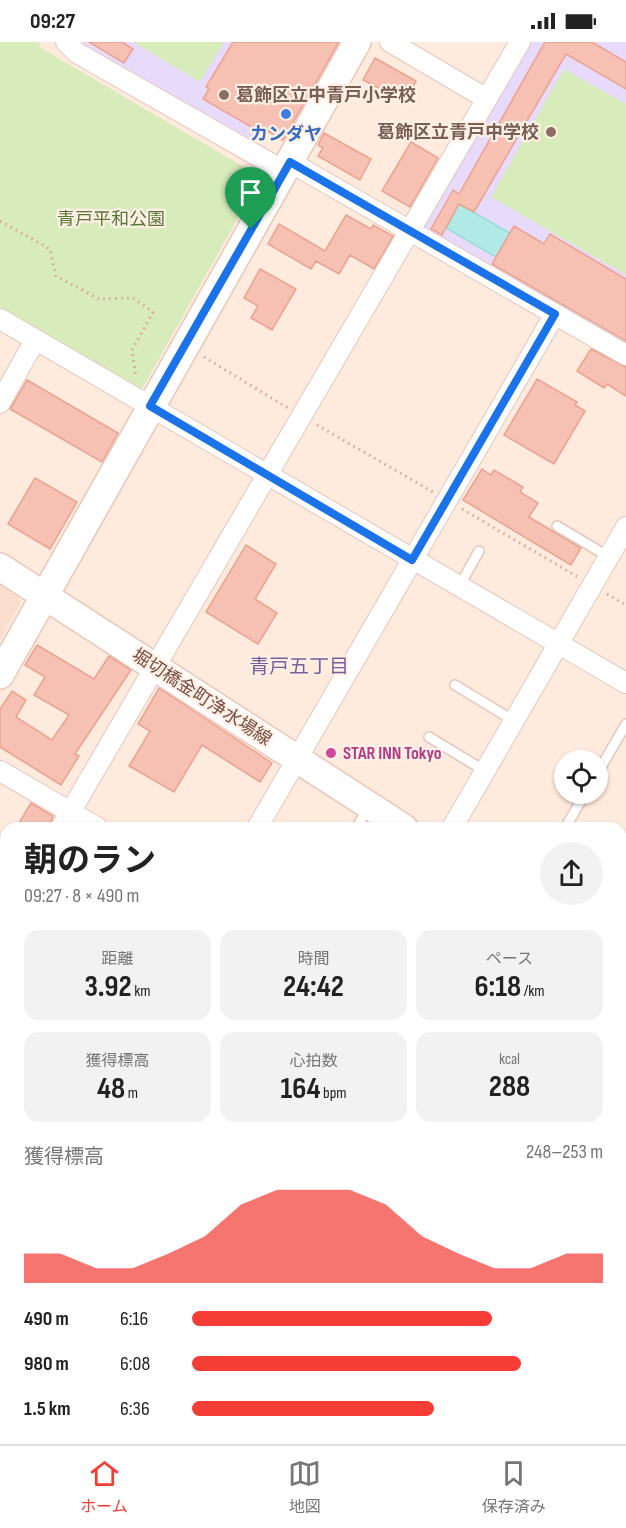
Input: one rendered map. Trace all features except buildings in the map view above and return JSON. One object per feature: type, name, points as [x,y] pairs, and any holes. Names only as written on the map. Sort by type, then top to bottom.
[{"type":"street","points":[[66,42],[77,53],[410,231],[626,355]]},
{"type":"street","points":[[0,675],[45,596],[144,395],[287,166],[357,42]]},
{"type":"street","points":[[390,42],[487,99]]},
{"type":"street","points":[[0,771],[66,820],[520,42]]},
{"type":"street","points":[[260,822],[555,314]]},
{"type":"street","points":[[0,319],[35,340],[144,395],[267,475],[626,683]]},
{"type":"street","points":[[0,403],[35,340]]},
{"type":"street","points":[[455,822],[626,527]]},
{"type":"street","name":"堀切橋金町浄水場線","points":[[0,567],[297,759],[363,817],[382,822]]},
{"type":"lane","points":[[557,526],[609,557]]},
{"type":"lane","points":[[459,587],[479,551]]},
{"type":"lane","points":[[455,686],[514,721]]},
{"type":"lane","points":[[608,755],[626,724]]},
{"type":"lane","points":[[429,737],[485,771]]},
{"type":"lane","points":[[569,822],[579,804]]},
{"type":"path","points":[[0,221],[50,249],[56,276],[99,299],[133,298],[153,312],[132,350],[144,395]]},
{"type":"path","points":[[201,356],[626,605]]},
{"type":"shaded area","name":"葛飾区立中青戸小学校","points":[[83,42],[310,42],[251,142],[85,48]]},
{"type":"shaded area","name":"葛飾区立青戸中学校","points":[[528,42],[626,42],[626,350],[425,233],[423,222]]},
{"type":"shaded area","points":[[0,585],[19,597],[20,604],[0,640]]},
{"type":"green space","name":"青戸平和公園","points":[[0,42],[39,42],[41,48],[261,177],[142,389],[0,309]]},
{"type":"green space","points":[[133,42],[224,42],[200,82]]},
{"type":"green space","points":[[564,69],[626,104],[626,275],[491,197]]},
{"type":"water","points":[[459,204],[510,233],[496,257],[446,228]]},
{"type":"place","name":"葛飾区立中青戸小学校","points":[[224,95]]},
{"type":"place","name":"カンダヤ","points":[[286,114]]},
{"type":"place","name":"葛飾区立青戸中学校","points":[[551,132]]},
{"type":"place","name":"STAR INN Tokyo","points":[[331,753]]},
{"type":"district","name":"青戸五丁目","points":[[299,666]]},
{"type":"route","points":[[290,162],[555,314],[412,560],[150,406],[251,229],[290,162]]}]
